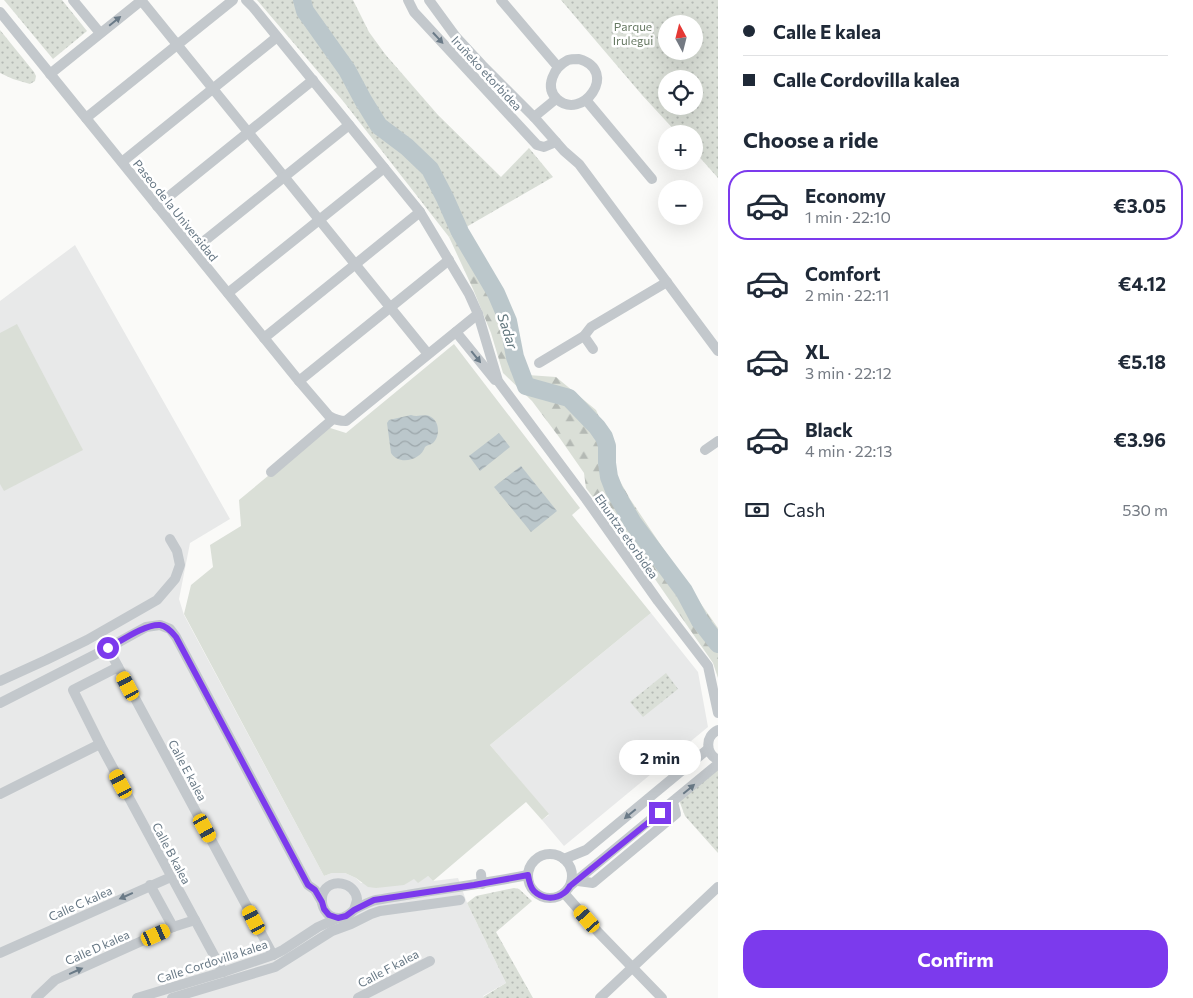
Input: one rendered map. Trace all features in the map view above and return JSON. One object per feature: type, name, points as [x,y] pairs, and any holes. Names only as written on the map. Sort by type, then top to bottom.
[{"type":"street","points":[[72,0],[100,33]]},
{"type":"street","points":[[50,74],[141,0],[428,354]]},
{"type":"street","points":[[86,118],[233,0]]},
{"type":"street","name":"Iruñeko etorbidea","points":[[408,0],[414,12],[537,145],[544,147],[556,142]]},
{"type":"street","name":"Iruñeko etorbidea","points":[[429,0],[456,37],[578,164],[718,351]]},
{"type":"street","points":[[501,0],[558,68]]},
{"type":"street","name":"Ehuntze etorbidea","points":[[249,2],[420,212],[469,294],[478,314],[498,381]]},
{"type":"street","name":"Paseo de la Universidad","points":[[0,12],[299,381],[329,416],[335,420]]},
{"type":"street","points":[[122,162],[277,37]]},
{"type":"street","points":[[579,59],[587,61],[594,67],[597,74],[598,83],[595,90],[586,100],[575,104],[566,104],[556,99],[551,86],[552,77],[558,68],[569,60],[579,59]]},
{"type":"street","points":[[157,206],[313,80]]},
{"type":"street","points":[[534,117],[556,99]]},
{"type":"street","points":[[586,100],[652,179]]},
{"type":"street","points":[[193,250],[349,125]]},
{"type":"street","points":[[228,294],[384,168]]},
{"type":"street","points":[[264,338],[420,212]]},
{"type":"street","points":[[299,381],[450,260]]},
{"type":"street","points":[[539,363],[584,336],[591,327],[667,282]]},
{"type":"street","points":[[271,472],[335,420],[346,421],[478,314]]},
{"type":"street","name":"Ehuntze etorbidea","points":[[456,332],[495,380],[498,381],[586,499],[658,601],[708,666],[718,713]]},
{"type":"street","points":[[584,336],[593,348]]},
{"type":"street","points":[[705,450],[718,441]]},
{"type":"street","points":[[0,681],[86,640],[157,600],[175,579],[180,565],[177,551],[170,539]]},
{"type":"street","points":[[0,703],[146,627],[160,625],[170,629],[176,637],[308,885],[315,890],[329,915],[338,918],[346,916],[374,900],[481,879],[528,875]]},
{"type":"street","name":"Calle E kalea","points":[[108,648],[273,956]]},
{"type":"street","name":"Calle B kalea","points":[[118,667],[73,690],[100,744],[223,972]]},
{"type":"street","points":[[718,730],[714,731],[708,741],[708,749],[714,758],[718,760]]},
{"type":"street","points":[[0,794],[100,744]]},
{"type":"street","points":[[564,859],[586,850],[708,749]]},
{"type":"street","points":[[662,998],[598,932],[570,887],[571,869],[564,859],[556,855],[544,855],[534,862],[529,869],[530,884],[534,891],[546,902],[570,887],[718,764]]},
{"type":"street","points":[[301,870],[309,880],[316,884],[328,886],[343,883],[349,886],[354,891],[357,900],[354,910]]},
{"type":"street","name":"Calle C kalea","points":[[0,953],[171,877]]},
{"type":"street","points":[[150,886],[173,927]]},
{"type":"street","points":[[318,927],[324,892],[328,886]]},
{"type":"street","points":[[600,998],[718,887]]},
{"type":"street","points":[[355,894],[374,900]]},
{"type":"street","points":[[172,998],[275,967],[332,931],[380,910],[460,900]]},
{"type":"street","name":"Calle Cordovilla kalea","points":[[137,998],[157,995],[273,956],[318,927],[338,918]]},
{"type":"street","name":"Calle D kalea","points":[[36,998],[55,980],[173,927],[195,920]]},
{"type":"street","name":"Calle F kalea","points":[[358,998],[430,961]]},
{"type":"shaded area","points":[[75,245],[230,519],[190,543],[179,599],[184,615],[324,876],[332,873],[345,873],[356,878],[361,883],[414,879],[428,876],[433,881],[458,878],[467,903],[506,983],[483,996],[484,998],[0,998],[0,301]]},
{"type":"shaded area","points":[[651,613],[698,672],[708,727],[564,846],[542,820],[549,815],[490,745]]},
{"type":"green space","points":[[4,0],[62,0],[87,31],[53,59]]},
{"type":"green space","points":[[257,0],[353,0],[369,32],[385,54],[438,115],[501,177],[529,148],[553,177],[449,237],[343,101]]},
{"type":"green space","name":"Parque Irulegui","points":[[561,0],[718,0],[718,178],[703,161],[703,125],[670,125],[660,115],[703,115],[703,70],[658,70],[658,112]]},
{"type":"green space","points":[[0,30],[34,72],[36,76],[35,81],[30,84],[0,73]]},
{"type":"green space","points":[[464,228],[495,282],[509,320],[518,356],[528,375],[556,377],[596,410],[611,443],[611,465],[630,499],[718,628],[718,678],[713,663],[648,569],[586,488],[584,473],[559,437],[532,401],[503,373],[491,333],[449,237]]},
{"type":"green space","points":[[17,324],[83,450],[4,491],[0,484],[0,333]]},
{"type":"green space","points":[[454,344],[580,508],[572,515],[651,613],[490,745],[549,814],[542,820],[526,802],[433,881],[428,876],[418,883],[414,879],[404,885],[368,887],[345,873],[332,873],[324,876],[184,614],[191,585],[213,567],[210,545],[241,526],[239,500],[327,427],[346,433]]},
{"type":"green space","points":[[666,673],[678,689],[643,717],[630,702]]},
{"type":"green space","points":[[718,769],[718,853],[685,816],[679,800]]},
{"type":"green space","points":[[514,888],[519,889],[532,901],[496,932],[533,998],[484,998],[506,983],[467,903],[476,896]]},
{"type":"water","points":[[411,415],[423,415],[434,419],[438,430],[437,437],[433,443],[426,446],[423,452],[415,458],[410,460],[399,459],[391,453],[387,423],[389,420]]},
{"type":"water","points":[[499,433],[510,447],[480,471],[469,456]]},
{"type":"water","points":[[521,466],[557,511],[531,532],[494,487]]},
{"type":"waterway","name":"Sadar","points":[[302,0],[305,11],[347,70],[379,126],[407,147],[430,169],[460,232],[496,293],[508,321],[515,357],[526,386],[569,398],[597,427],[604,437],[607,446],[609,477],[614,490],[633,523],[684,591],[700,621],[718,644]]},
{"type":"route","points":[[108,648],[146,627],[160,625],[170,629],[308,885],[315,890],[329,915],[338,918],[346,916],[374,900],[528,875],[534,891],[542,897],[551,898],[564,893],[570,886],[660,813]]}]
